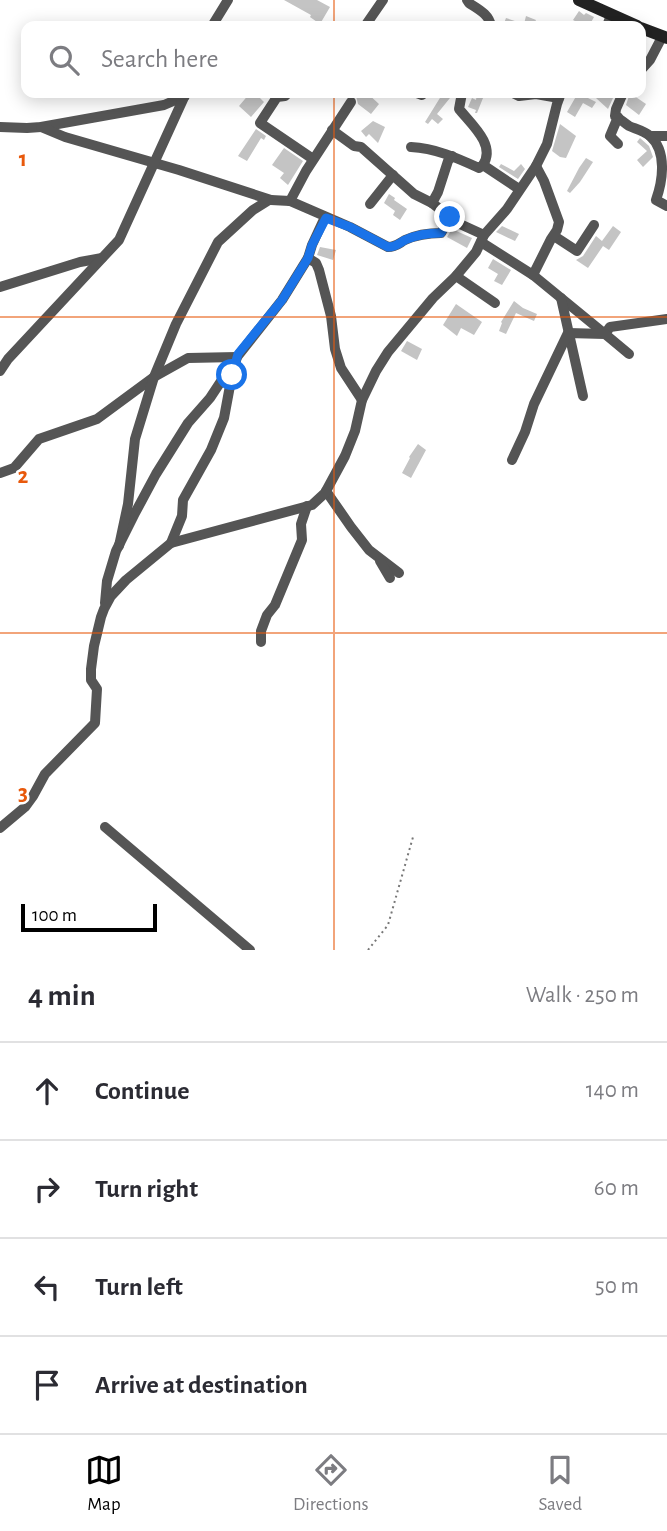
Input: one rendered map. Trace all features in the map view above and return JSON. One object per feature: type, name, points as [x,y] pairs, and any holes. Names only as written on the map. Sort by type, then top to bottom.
[{"type":"street","points":[[215,21],[228,0]]},
{"type":"street","points":[[368,21],[383,0]]},
{"type":"street","points":[[467,0],[490,21]]},
{"type":"street","points":[[579,0],[609,21]]},
{"type":"street","points":[[646,30],[666,38],[646,64]]},
{"type":"street","points":[[0,127],[41,127],[139,110],[178,98]]},
{"type":"street","points":[[0,371],[8,359],[120,240],[185,98]]},
{"type":"street","points":[[276,98],[260,123],[313,159]]},
{"type":"street","points":[[411,148],[452,156],[480,168],[488,158],[486,144],[459,109],[461,98]]},
{"type":"street","points":[[0,828],[25,807],[45,774],[95,723],[97,689],[91,680],[91,669],[101,617],[111,596],[125,580],[171,543],[312,505],[326,491],[345,456],[355,431],[362,400],[376,370],[433,298],[476,252],[482,239],[507,209],[536,166],[547,144],[559,98]]},
{"type":"street","points":[[621,98],[615,116],[650,136],[667,136]]},
{"type":"street","points":[[290,201],[313,159],[351,102]]},
{"type":"street","points":[[618,117],[610,136],[618,144]]},
{"type":"street","points":[[41,127],[65,137],[271,200],[290,201],[388,247],[428,233],[441,233],[449,219]]},
{"type":"street","points":[[332,130],[354,146],[361,147],[414,194],[432,203],[450,217],[449,219],[533,275],[629,354]]},
{"type":"street","points":[[650,136],[659,152],[663,172],[656,200],[667,206]]},
{"type":"street","points":[[432,203],[452,156]]},
{"type":"street","points":[[483,165],[519,189]]},
{"type":"street","points":[[533,275],[559,222],[536,166]]},
{"type":"street","points":[[370,204],[393,175]]},
{"type":"street","points":[[104,609],[107,581],[119,546],[128,504],[135,439],[176,324],[218,243],[253,210],[271,200]]},
{"type":"street","points":[[119,546],[156,474],[188,423],[210,398],[237,357],[282,300],[308,258],[326,218]]},
{"type":"street","points":[[554,236],[577,251],[594,225]]},
{"type":"street","points":[[0,287],[80,262],[102,258]]},
{"type":"street","points":[[308,258],[316,263],[319,270],[341,368],[362,400]]},
{"type":"street","points":[[456,276],[495,303]]},
{"type":"street","points":[[561,298],[583,396]]},
{"type":"street","points":[[606,334],[610,327],[663,320],[667,307]]},
{"type":"street","points":[[568,333],[606,334]]},
{"type":"street","points":[[512,460],[534,404],[568,333]]},
{"type":"street","points":[[0,473],[14,468],[39,439],[97,419],[155,377],[188,358],[237,357]]},
{"type":"street","points":[[171,543],[182,516],[183,500],[211,450],[225,418],[237,357]]},
{"type":"street","points":[[326,491],[369,550],[394,576]]},
{"type":"street","points":[[261,642],[261,631],[267,615],[275,605],[302,540],[301,524],[307,506]]},
{"type":"street","points":[[105,827],[250,950]]},
{"type":"path","points":[[368,950],[388,925],[413,837]]},
{"type":"building","points":[[284,0],[317,0],[330,7],[322,21],[316,21],[311,15]]},
{"type":"building","points":[[579,11],[594,17],[592,21],[573,20]]},
{"type":"building","points":[[526,16],[536,20],[536,21],[525,21]]},
{"type":"building","points":[[246,98],[260,98],[264,102],[251,117],[239,106]]},
{"type":"building","points":[[356,98],[372,98],[379,104],[371,114],[358,104]]},
{"type":"building","points":[[440,98],[450,98],[437,114],[443,119],[438,124],[432,119],[428,124],[425,122]]},
{"type":"building","points":[[472,98],[483,98],[475,113],[476,110],[468,107]]},
{"type":"building","points":[[575,98],[588,98],[596,102],[592,108],[583,103],[575,117],[567,112]]},
{"type":"building","points":[[596,98],[613,98],[608,109]]},
{"type":"building","points":[[628,98],[637,98],[646,104],[639,115],[626,105]]},
{"type":"building","points":[[373,121],[385,127],[378,143],[369,134],[366,137],[361,131]]},
{"type":"building","points":[[560,124],[576,136],[566,158],[552,151]]},
{"type":"building","points":[[256,129],[266,136],[264,140],[261,138],[247,161],[238,156]]},
{"type":"building","points":[[640,138],[649,146],[653,157],[643,167],[637,160],[647,151],[637,142]]},
{"type":"building","points":[[284,148],[303,161],[288,185],[280,178],[284,173],[272,165]]},
{"type":"building","points":[[586,158],[593,162],[570,193],[567,191]]},
{"type":"building","points":[[501,164],[514,171],[521,164],[525,169],[518,179],[499,167]]},
{"type":"building","points":[[389,194],[407,209],[400,220],[393,215],[395,211],[384,203]]},
{"type":"building","points":[[502,226],[519,234],[515,241],[496,232]]},
{"type":"building","points":[[613,226],[621,232],[609,250],[603,246],[588,268],[576,260],[583,256],[596,236],[602,241]]},
{"type":"building","points":[[452,229],[472,238],[467,248],[447,237]]},
{"type":"building","points":[[320,247],[336,250],[333,260],[317,255]]},
{"type":"building","points":[[493,259],[511,270],[502,285],[494,281],[498,274],[488,268]]},
{"type":"building","points":[[514,301],[537,314],[534,321],[516,313],[506,334],[499,331],[501,322]]},
{"type":"building","points":[[456,304],[482,322],[474,335],[461,328],[457,336],[443,325]]},
{"type":"building","points":[[407,341],[422,349],[417,360],[401,351]]},
{"type":"building","points":[[418,444],[426,450],[411,478],[402,473]]},
{"type":"route","points":[[232,375],[238,354],[282,300],[308,258],[326,218],[388,247],[394,247],[428,233],[441,233],[450,217]]}]
